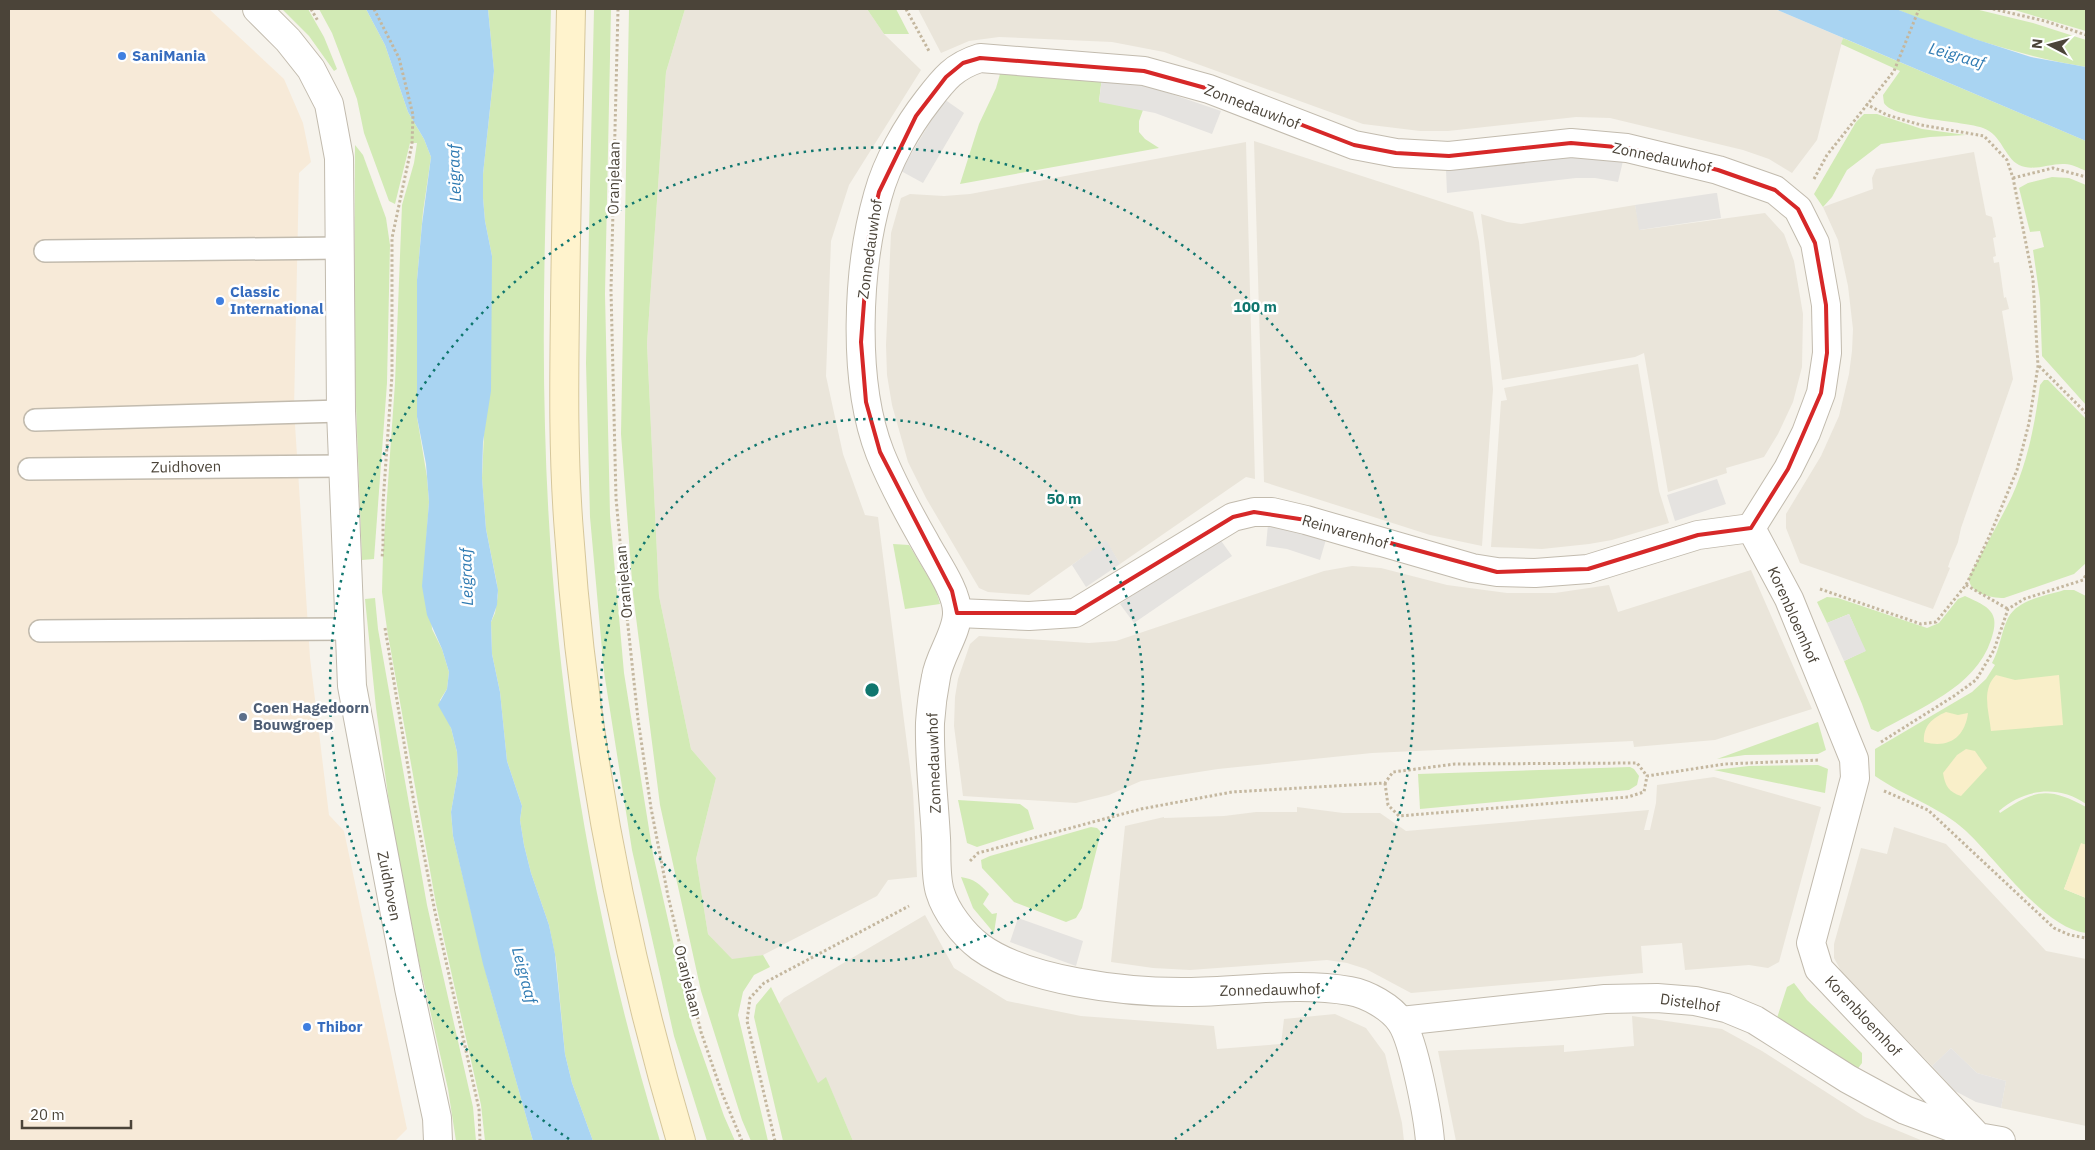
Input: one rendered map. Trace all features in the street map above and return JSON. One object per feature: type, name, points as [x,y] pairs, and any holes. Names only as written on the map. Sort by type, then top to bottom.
[{"type":"street","name":"Zuidhoven","points":[[257,9],[288,40],[311,69],[329,104],[339,158],[342,248],[341,411],[352,686],[409,988],[437,1118],[438,1141]]},
{"type":"street","points":[[571,9],[564,398],[568,530],[576,626],[591,750],[613,871],[641,995],[681,1141]]},
{"type":"street","name":"Zonnedauwhof","points":[[1430,1141],[1412,1052],[1401,1022],[1382,1004],[1353,991],[1304,987],[1180,992],[1107,987],[1044,976],[1000,958],[980,946],[953,919],[939,891],[930,724],[936,671],[958,613],[952,591],[915,524],[880,452],[866,402],[861,342],[862,297],[869,236],[879,192],[896,152],[916,116],[946,77],[963,63],[980,58],[1144,71],[1209,89],[1354,145],[1396,153],[1449,156],[1572,143],[1627,148],[1718,170],[1775,190],[1798,208],[1815,244],[1826,305],[1826,361],[1821,393],[1806,433],[1788,468],[1751,528]]},
{"type":"street","name":"Reinvarenhof","points":[[958,613],[1029,616],[1075,613],[1233,517],[1254,512],[1272,512],[1306,520],[1472,568],[1497,572],[1535,573],[1588,569],[1698,535],[1751,528]]},
{"type":"street","name":"Korenbloemhof","points":[[1751,528],[1788,599],[1854,768],[1811,943],[1819,969],[1990,1139]]},
{"type":"street","name":"Distelhof","points":[[1401,1022],[1605,999],[1658,998],[1695,1001],[1726,1008],[1755,1020],[1848,1079],[1905,1110],[1990,1139]]},
{"type":"lane","points":[[45,251],[342,248]]},
{"type":"lane","points":[[35,420],[341,411]]},
{"type":"lane","name":"Zuidhoven","points":[[29,469],[343,466]]},
{"type":"lane","points":[[40,631],[350,630]]},
{"type":"path","points":[[374,9],[399,58],[413,115],[412,144],[392,238],[392,375],[383,502],[383,547],[380,566]]},
{"type":"path","name":"Oranjelaan","points":[[618,9],[611,290],[616,498],[628,636],[651,808],[668,896],[701,1032],[722,1093],[742,1141]]},
{"type":"path","points":[[906,9],[925,45],[946,77]]},
{"type":"path","points":[[1798,208],[1827,155],[1894,71],[1920,9]]},
{"type":"path","points":[[1993,9],[2044,21],[2086,35]]},
{"type":"path","points":[[1788,599],[1822,589],[1920,624],[1936,622],[1966,586],[2017,470],[2029,422],[2038,366],[2033,278],[2013,178],[2007,160],[1984,136],[1921,125],[1887,115],[1866,104]]},
{"type":"path","points":[[2013,178],[2053,168],[2086,177]]},
{"type":"path","points":[[2038,366],[2086,413]]},
{"type":"path","points":[[1854,768],[1976,680],[1994,650],[2008,608],[2024,599],[2085,581],[2086,576]]},
{"type":"path","points":[[1966,586],[2008,608]]},
{"type":"path","points":[[383,621],[416,812],[479,1109],[480,1141]]},
{"type":"path","points":[[1637,763],[1647,776],[1644,792],[1628,796],[1400,816],[1388,805],[1385,783],[1393,772],[1455,764],[1637,763]]},
{"type":"path","points":[[1647,776],[1725,764],[1854,768],[1928,810],[2054,928],[2070,935],[2086,938]]},
{"type":"path","points":[[775,1141],[747,1021],[750,998],[764,984],[843,940],[939,891],[978,853],[1141,809],[1232,792],[1385,783]]},
{"type":"highlighted area","points":[[980,58],[1144,71],[1209,89],[1354,145],[1396,153],[1449,156],[1571,143],[1627,148],[1718,170],[1775,190],[1798,209],[1815,243],[1826,305],[1827,353],[1821,393],[1788,469],[1751,528],[1698,535],[1588,569],[1497,572],[1306,520],[1254,512],[1233,517],[1075,613],[957,613],[952,591],[880,452],[866,402],[861,342],[869,236],[879,192],[916,116],[946,77],[963,63]]},
{"type":"shaded area","points":[[9,9],[209,9],[284,79],[303,123],[311,162],[299,173],[294,409],[310,658],[329,815],[344,831],[407,1129],[395,1141],[9,1141]]},
{"type":"shaded area","points":[[685,9],[867,9],[884,34],[921,70],[849,185],[831,241],[826,376],[843,454],[865,515],[878,517],[913,791],[917,877],[888,880],[877,896],[763,955],[732,960],[708,934],[696,859],[716,778],[691,749],[659,596],[647,344],[666,72]]},
{"type":"shaded area","points":[[918,9],[1775,9],[1843,38],[1817,140],[1792,173],[1769,159],[1743,150],[1610,118],[1576,117],[1448,131],[1420,131],[1363,124],[1164,52],[1112,42],[999,37],[969,41],[941,53]]},
{"type":"shaded area","points":[[1102,77],[1139,83],[1221,111],[1212,134],[1155,113],[1099,102]]},
{"type":"shaded area","points":[[944,99],[964,113],[923,183],[901,171]]},
{"type":"shaded area","points":[[1254,141],[1473,212],[1479,242],[1493,389],[1482,546],[1430,535],[1264,482]]},
{"type":"shaded area","points":[[1246,142],[1255,479],[1246,477],[1120,564],[1106,541],[1029,595],[988,592],[979,588],[926,498],[908,462],[892,405],[887,375],[886,345],[891,233],[901,198],[910,194],[944,196],[970,194]]},
{"type":"shaded area","points":[[1974,152],[1986,215],[1992,217],[1996,237],[1993,238],[1996,256],[1993,257],[1994,263],[1999,262],[2004,298],[2006,297],[2009,309],[2002,311],[2013,379],[1948,567],[1950,568],[1933,609],[1800,563],[1786,528],[1786,514],[1821,456],[1839,416],[1849,374],[1852,351],[1853,329],[1848,286],[1838,240],[1823,207],[1873,189],[1872,178],[1876,169]]},
{"type":"shaded area","points":[[1581,153],[1623,161],[1618,182],[1595,178],[1576,178],[1447,193],[1446,170]]},
{"type":"shaded area","points":[[1717,193],[1721,218],[1639,230],[1635,205]]},
{"type":"shaded area","points":[[1635,205],[1640,230],[1765,213],[1784,234],[1794,261],[1803,314],[1802,367],[1793,402],[1778,434],[1764,457],[1726,468],[1727,473],[1668,492],[1644,353],[1635,357],[1502,380],[1481,214],[1521,224]]},
{"type":"shaded area","points":[[1638,364],[1659,491],[1669,523],[1612,540],[1589,544],[1542,549],[1491,547],[1501,401],[1507,400],[1504,388]]},
{"type":"shaded area","points":[[1717,479],[1726,504],[1675,521],[1667,495]]},
{"type":"shaded area","points":[[1268,524],[1327,536],[1320,560],[1287,549],[1266,546]]},
{"type":"shaded area","points":[[1220,535],[1219,538],[1232,556],[1134,623],[1120,604]]},
{"type":"shaded area","points":[[1106,540],[1120,564],[1086,587],[1072,565]]},
{"type":"shaded area","points":[[1352,566],[1381,568],[1447,585],[1507,593],[1555,593],[1609,585],[1618,612],[1751,570],[1812,709],[1715,740],[1634,747],[1633,741],[1372,753],[1218,769],[1141,781],[1109,795],[1076,803],[963,796],[954,726],[955,697],[958,679],[970,644],[979,636],[1089,643],[1116,641],[1324,571]]},
{"type":"shaded area","points":[[1849,614],[1866,651],[1844,661],[1827,623]]},
{"type":"shaded area","points":[[1714,777],[1821,807],[1779,962],[1768,968],[1749,965],[1685,970],[1682,943],[1641,946],[1643,973],[1411,993],[1366,969],[1347,963],[1327,960],[1190,970],[1153,968],[1111,962],[1125,826],[1164,817],[1224,816],[1256,812],[1297,812],[1297,807],[1343,813],[1380,813],[1406,831],[1649,810],[1644,830],[1650,830],[1656,803],[1657,785]]},
{"type":"shaded area","points":[[1894,827],[1946,844],[2046,951],[2086,959],[2086,1126],[2001,1108],[2006,1081],[1977,1073],[1951,1048],[1932,1066],[1841,971],[1834,958],[1834,944],[1861,848],[1887,854]]},
{"type":"shaded area","points":[[925,915],[954,968],[1007,1001],[1081,1016],[1214,1026],[1217,1049],[1281,1044],[1284,1019],[1335,1014],[1366,1028],[1385,1054],[1402,1123],[1404,1141],[853,1141],[826,1078],[818,1084],[779,1004],[784,998]]},
{"type":"shaded area","points":[[1018,918],[1083,941],[1076,966],[1010,942]]},
{"type":"shaded area","points":[[1632,1016],[1722,1029],[1762,1051],[1865,1117],[1923,1141],[1456,1141],[1438,1051],[1564,1045],[1564,1052],[1634,1046]]},
{"type":"shaded area","points":[[1951,1048],[1977,1073],[2006,1081],[2001,1108],[1976,1102],[1955,1091],[1932,1066]]},
{"type":"green space","points":[[282,9],[308,9],[324,37],[337,69],[334,71],[309,36]]},
{"type":"green space","points":[[319,9],[366,9],[385,45],[408,112],[424,139],[431,157],[423,212],[417,280],[417,417],[427,477],[429,502],[426,544],[432,629],[442,649],[449,672],[447,689],[440,700],[451,728],[457,752],[458,772],[451,812],[453,836],[488,981],[533,1141],[485,1141],[481,1105],[436,904],[382,592],[395,383],[402,205],[414,163],[417,143],[410,143],[395,204],[389,201],[364,133],[357,99],[332,33]]},
{"type":"green space","points":[[488,9],[551,9],[544,271],[544,376],[549,518],[556,609],[565,699],[578,789],[594,878],[635,1054],[660,1141],[593,1141],[572,1083],[565,1054],[556,960],[549,925],[531,873],[524,845],[520,820],[522,806],[507,761],[500,692],[492,654],[491,622],[495,613],[498,595],[486,529],[482,478],[492,256],[485,221],[483,198],[483,174],[494,71]]},
{"type":"green space","points":[[594,9],[611,9],[605,294],[610,515],[624,673],[653,854],[692,1025],[724,1116],[735,1141],[707,1141],[674,1036],[632,850],[604,672],[590,517],[586,363]]},
{"type":"green space","points":[[629,9],[685,9],[666,72],[647,344],[659,596],[691,749],[716,778],[696,859],[708,934],[732,959],[763,955],[770,967],[754,975],[743,992],[738,1015],[768,1141],[751,1141],[742,1120],[701,991],[660,805],[633,594],[621,434]]},
{"type":"green space","points":[[867,9],[896,9],[909,34],[884,34]]},
{"type":"green space","points":[[1896,9],[1975,9],[2033,23],[2086,40],[2086,67],[2037,57],[1989,44]]},
{"type":"green space","points":[[2011,9],[2086,9],[2086,31]]},
{"type":"green space","points":[[1843,38],[2086,141],[2086,171],[2073,165],[2065,164],[2024,167],[2014,161],[1995,136],[1983,128],[1901,113],[1890,108],[1884,103],[1883,95],[1900,71],[1841,44]]},
{"type":"green space","points":[[1000,74],[1102,77],[1099,101],[1143,110],[1139,121],[1139,132],[1145,139],[1159,148],[960,184],[979,124],[996,88]]},
{"type":"green space","points":[[1864,114],[1877,114],[1922,129],[1966,135],[1930,137],[1881,144],[1847,170],[1832,197],[1823,207],[1814,194],[1856,122]]},
{"type":"green space","points":[[355,145],[363,155],[386,218],[390,245],[387,383],[374,559],[362,560],[354,354]]},
{"type":"green space","points":[[2052,177],[2069,178],[2086,185],[2086,405],[2042,356],[2040,299],[2033,250],[2044,247],[2040,231],[2030,232],[2019,188],[2028,183]]},
{"type":"green space","points":[[2044,380],[2048,380],[2086,419],[2086,563],[2074,574],[2004,598],[1987,596],[1972,587],[1969,577],[2018,483],[2030,442],[2040,385]]},
{"type":"green space","points":[[893,544],[909,545],[935,588],[940,604],[905,609]]},
{"type":"green space","points":[[2064,590],[2074,590],[2086,596],[2086,804],[2064,794],[2041,792],[2019,798],[1999,811],[2000,813],[2033,795],[2042,794],[2062,796],[2086,807],[2086,845],[2082,844],[2064,889],[2086,898],[2086,933],[2070,928],[2054,919],[2038,906],[1956,822],[1875,776],[1875,749],[1972,692],[1986,679],[1995,665],[1992,663],[2008,618],[2018,606],[2033,599]]},
{"type":"green space","points":[[1965,596],[1986,607],[1991,612],[1995,623],[1991,640],[1983,657],[1959,684],[1944,695],[1878,732],[1871,729],[1844,661],[1865,651],[1849,614],[1827,623],[1817,602],[1827,597],[1838,598],[1927,628],[1939,623],[1958,599]]},
{"type":"green space","points":[[375,598],[378,629],[427,905],[473,1107],[476,1141],[456,1141],[448,1089],[419,962],[391,817],[376,708],[365,599]]},
{"type":"green space","points":[[1818,722],[1826,750],[1818,754],[1745,755],[1717,759]]},
{"type":"green space","points":[[1818,765],[1828,769],[1825,793],[1714,770],[1749,766]]},
{"type":"green space","points":[[1630,767],[1639,776],[1637,785],[1629,790],[1420,809],[1418,774]]},
{"type":"green space","points":[[958,800],[1020,804],[1028,810],[1034,829],[977,847],[967,843]]},
{"type":"green space","points":[[1091,827],[1097,828],[1100,831],[1100,836],[1082,908],[1076,918],[1066,922],[1014,902],[982,868],[981,860],[990,856]]},
{"type":"green space","points":[[961,877],[970,879],[983,887],[989,894],[983,904],[992,914],[997,913],[994,933],[973,908]]},
{"type":"green space","points":[[1794,983],[1807,1000],[1862,1053],[1862,1063],[1856,1071],[1776,1021],[1787,987]]},
{"type":"green space","points":[[771,987],[818,1083],[826,1077],[853,1141],[783,1141],[754,1017],[756,1005]]},
{"type":"sand","points":[[1996,675],[2015,680],[2059,675],[2063,725],[1991,731],[1987,694],[1991,681]]},
{"type":"sand","points":[[1946,712],[1958,715],[1968,713],[1959,735],[1941,744],[1924,742],[1925,731],[1929,723]]},
{"type":"sand","points":[[1966,749],[1975,751],[1987,768],[1961,796],[1953,793],[1948,788],[1943,773],[1957,755]]},
{"type":"sand","points":[[2081,843],[2086,845],[2086,898],[2064,889]]},
{"type":"water","name":"Leigraaf","points":[[366,9],[488,9],[494,71],[483,174],[483,198],[485,221],[492,256],[491,391],[483,442],[482,478],[486,529],[498,590],[497,605],[491,622],[492,654],[500,692],[507,761],[522,806],[520,820],[524,845],[531,873],[549,925],[555,954],[565,1054],[572,1083],[593,1141],[533,1141],[483,964],[453,836],[451,812],[458,772],[457,752],[451,728],[438,705],[447,689],[449,672],[442,649],[427,615],[422,586],[429,502],[426,464],[417,417],[417,280],[431,157],[424,139],[408,112],[385,45]]},
{"type":"water","name":"Leigraaf","points":[[1775,9],[1896,9],[1975,39],[2031,57],[2086,67],[2086,141]]},
{"type":"place","name":"SaniMania","points":[[122,56]]},
{"type":"place","name":"Classic International","points":[[220,301]]},
{"type":"place","name":"Coen Hagedoorn Bouwgroep","points":[[243,717]]},
{"type":"place","name":"Thibor","points":[[307,1027]]}]
